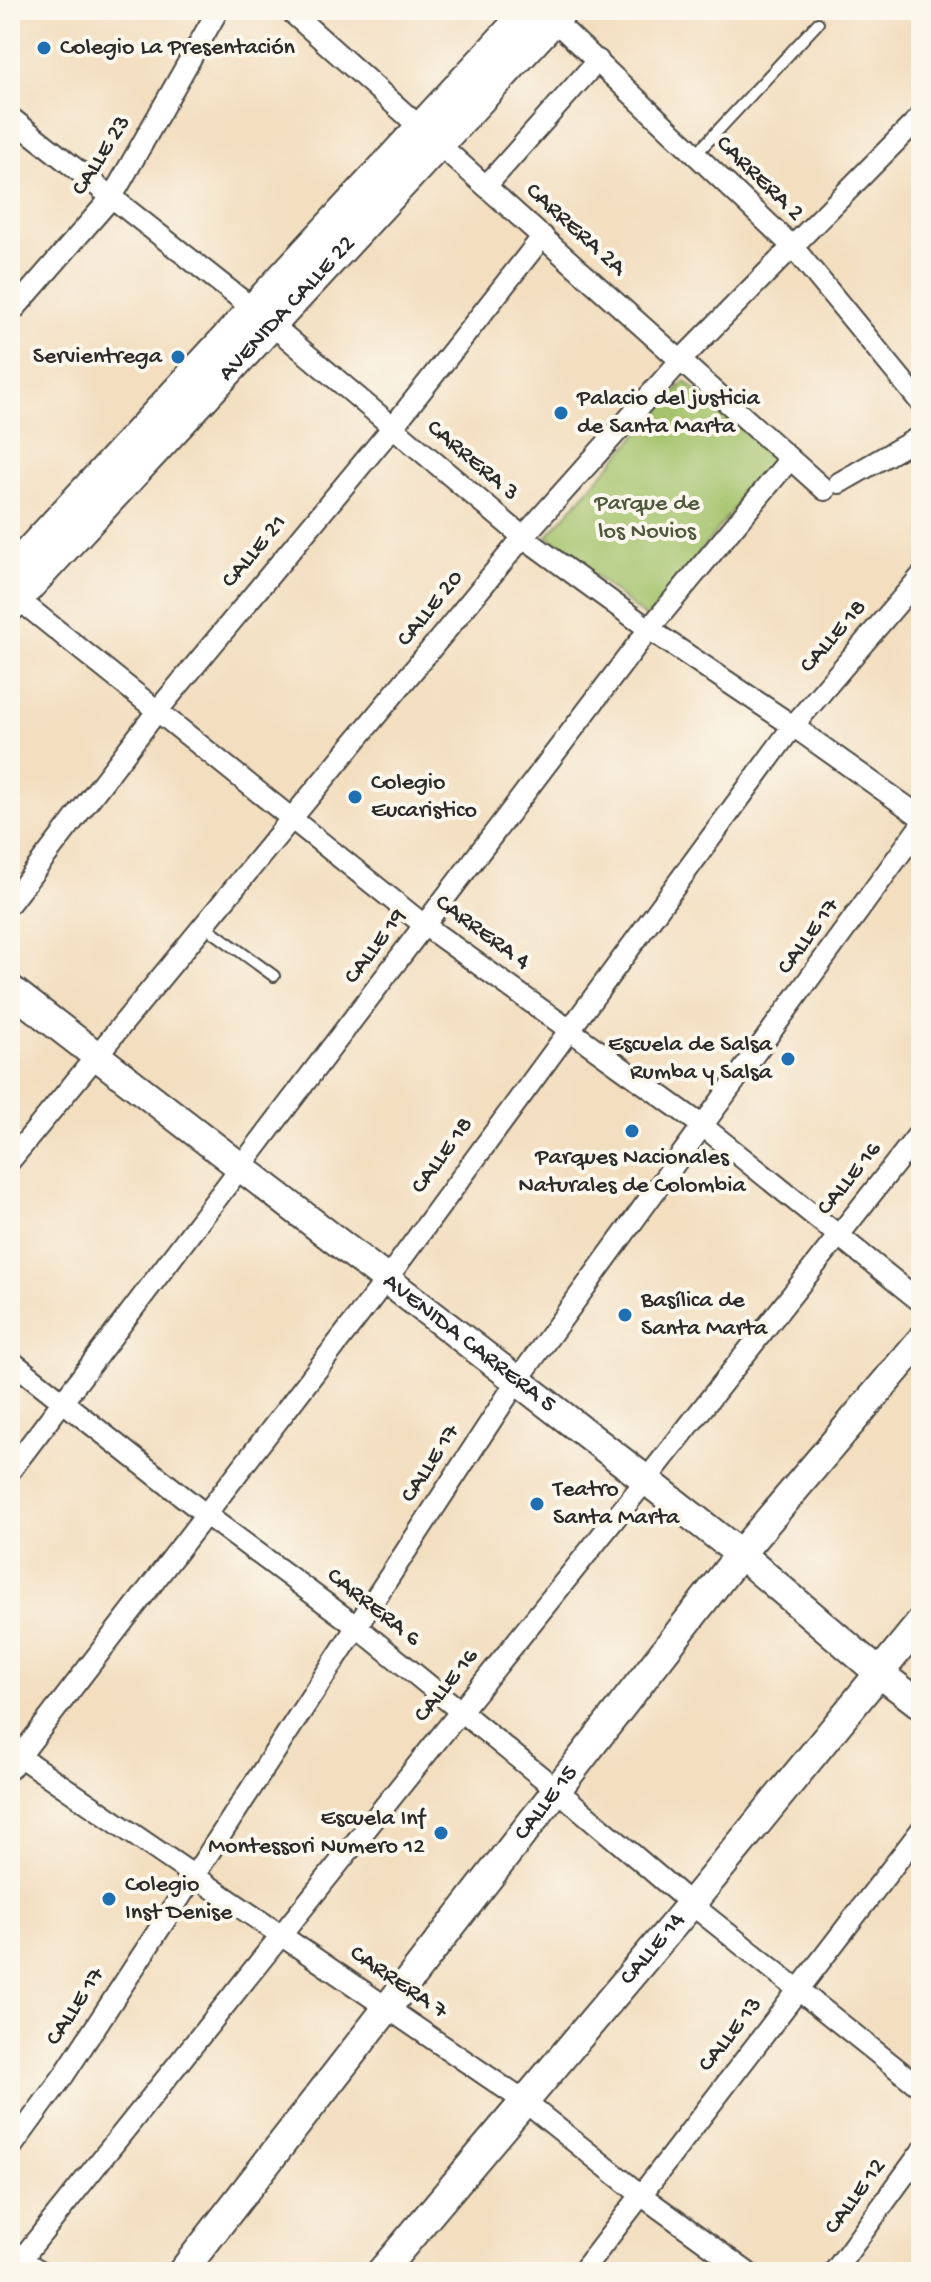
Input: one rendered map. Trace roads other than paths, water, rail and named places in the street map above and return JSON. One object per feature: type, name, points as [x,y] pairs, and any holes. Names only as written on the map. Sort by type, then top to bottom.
[{"type":"street","name":"CALLE 23","points":[[10,314],[112,197],[218,10]]},
{"type":"street","name":"CARRERA 2A","points":[[289,10],[790,459],[832,487],[921,436]]},
{"type":"street","name":"AVENIDA CALLE 22","points":[[430,136],[528,10]]},
{"type":"street","name":"AVENIDA CALLE 22","points":[[12,596],[262,317],[430,136],[554,13]]},
{"type":"street","name":"CARRERA 2","points":[[554,13],[598,60],[793,247],[921,403]]},
{"type":"street","points":[[486,186],[598,60]]},
{"type":"street","name":"CALLE 20","points":[[10,1161],[523,537],[681,360],[921,116]]},
{"type":"street","name":"CARRERA 3","points":[[10,117],[262,317],[523,537],[649,629],[921,817]]},
{"type":"street","name":"CALLE 21","points":[[10,903],[158,710],[392,428],[543,236]]},
{"type":"street","name":"AVENIDA CALLE 22","points":[[10,571],[262,317]]},
{"type":"street","name":"CALLE 19","points":[[10,1471],[649,629],[790,459]]},
{"type":"street","name":"CALLE 18","points":[[13,1758],[386,1280],[793,726],[921,576]]},
{"type":"street","name":"CARRERA 4","points":[[12,596],[424,925],[704,1127],[921,1302]]},
{"type":"street","name":"CALLE 17","points":[[10,2149],[64,2075],[517,1381],[921,825]]},
{"type":"street","name":"AVENIDA CARRERA 5","points":[[10,989],[646,1480],[921,1705]]},
{"type":"street","name":"CALLE 16","points":[[14,2262],[461,1711],[921,1131]]},
{"type":"street","name":"CALLE 15","points":[[182,2272],[740,1554],[921,1340]]},
{"type":"street","name":"CARRERA 6","points":[[10,1360],[205,1514],[356,1626],[798,1992],[921,2088]]},
{"type":"street","name":"CALLE 14","points":[[381,2272],[691,1904],[921,1622]]},
{"type":"street","name":"CARRERA 7","points":[[13,1758],[193,1874],[525,2102],[641,2195],[747,2272]]},
{"type":"street","name":"CALLE 13","points":[[582,2272],[921,1830]]},
{"type":"street","name":"CALLE 12","points":[[834,2272],[921,2152]]},
{"type":"street","points":[[14,2262],[42,2272]]},
{"type":"lane","points":[[696,154],[818,23]]},
{"type":"lane","points":[[205,926],[274,976]]},
{"type":"place","name":"Colegio La Presentación","points":[[44,48]]},
{"type":"place","name":"Servientrega","points":[[178,357]]},
{"type":"place","name":"Palacio del justicia de Santa Marta","points":[[561,413]]},
{"type":"place","name":"Colegio Eucaristico","points":[[355,797]]},
{"type":"place","name":"Escuela de Salsa Rumba y Salsa","points":[[788,1059]]},
{"type":"place","name":"Parques Nacionales Naturales de Colombia","points":[[632,1131]]},
{"type":"place","name":"Basílica de Santa Marta","points":[[625,1315]]},
{"type":"place","name":"Teatro Santa Marta","points":[[537,1504]]},
{"type":"place","name":"Escuela Inf Montessori Numero 12","points":[[441,1833]]},
{"type":"place","name":"Colegio Inst Denise","points":[[109,1899]]},
{"type":"park label","name":"Parque de los Novios","points":[[647,518]]}]
